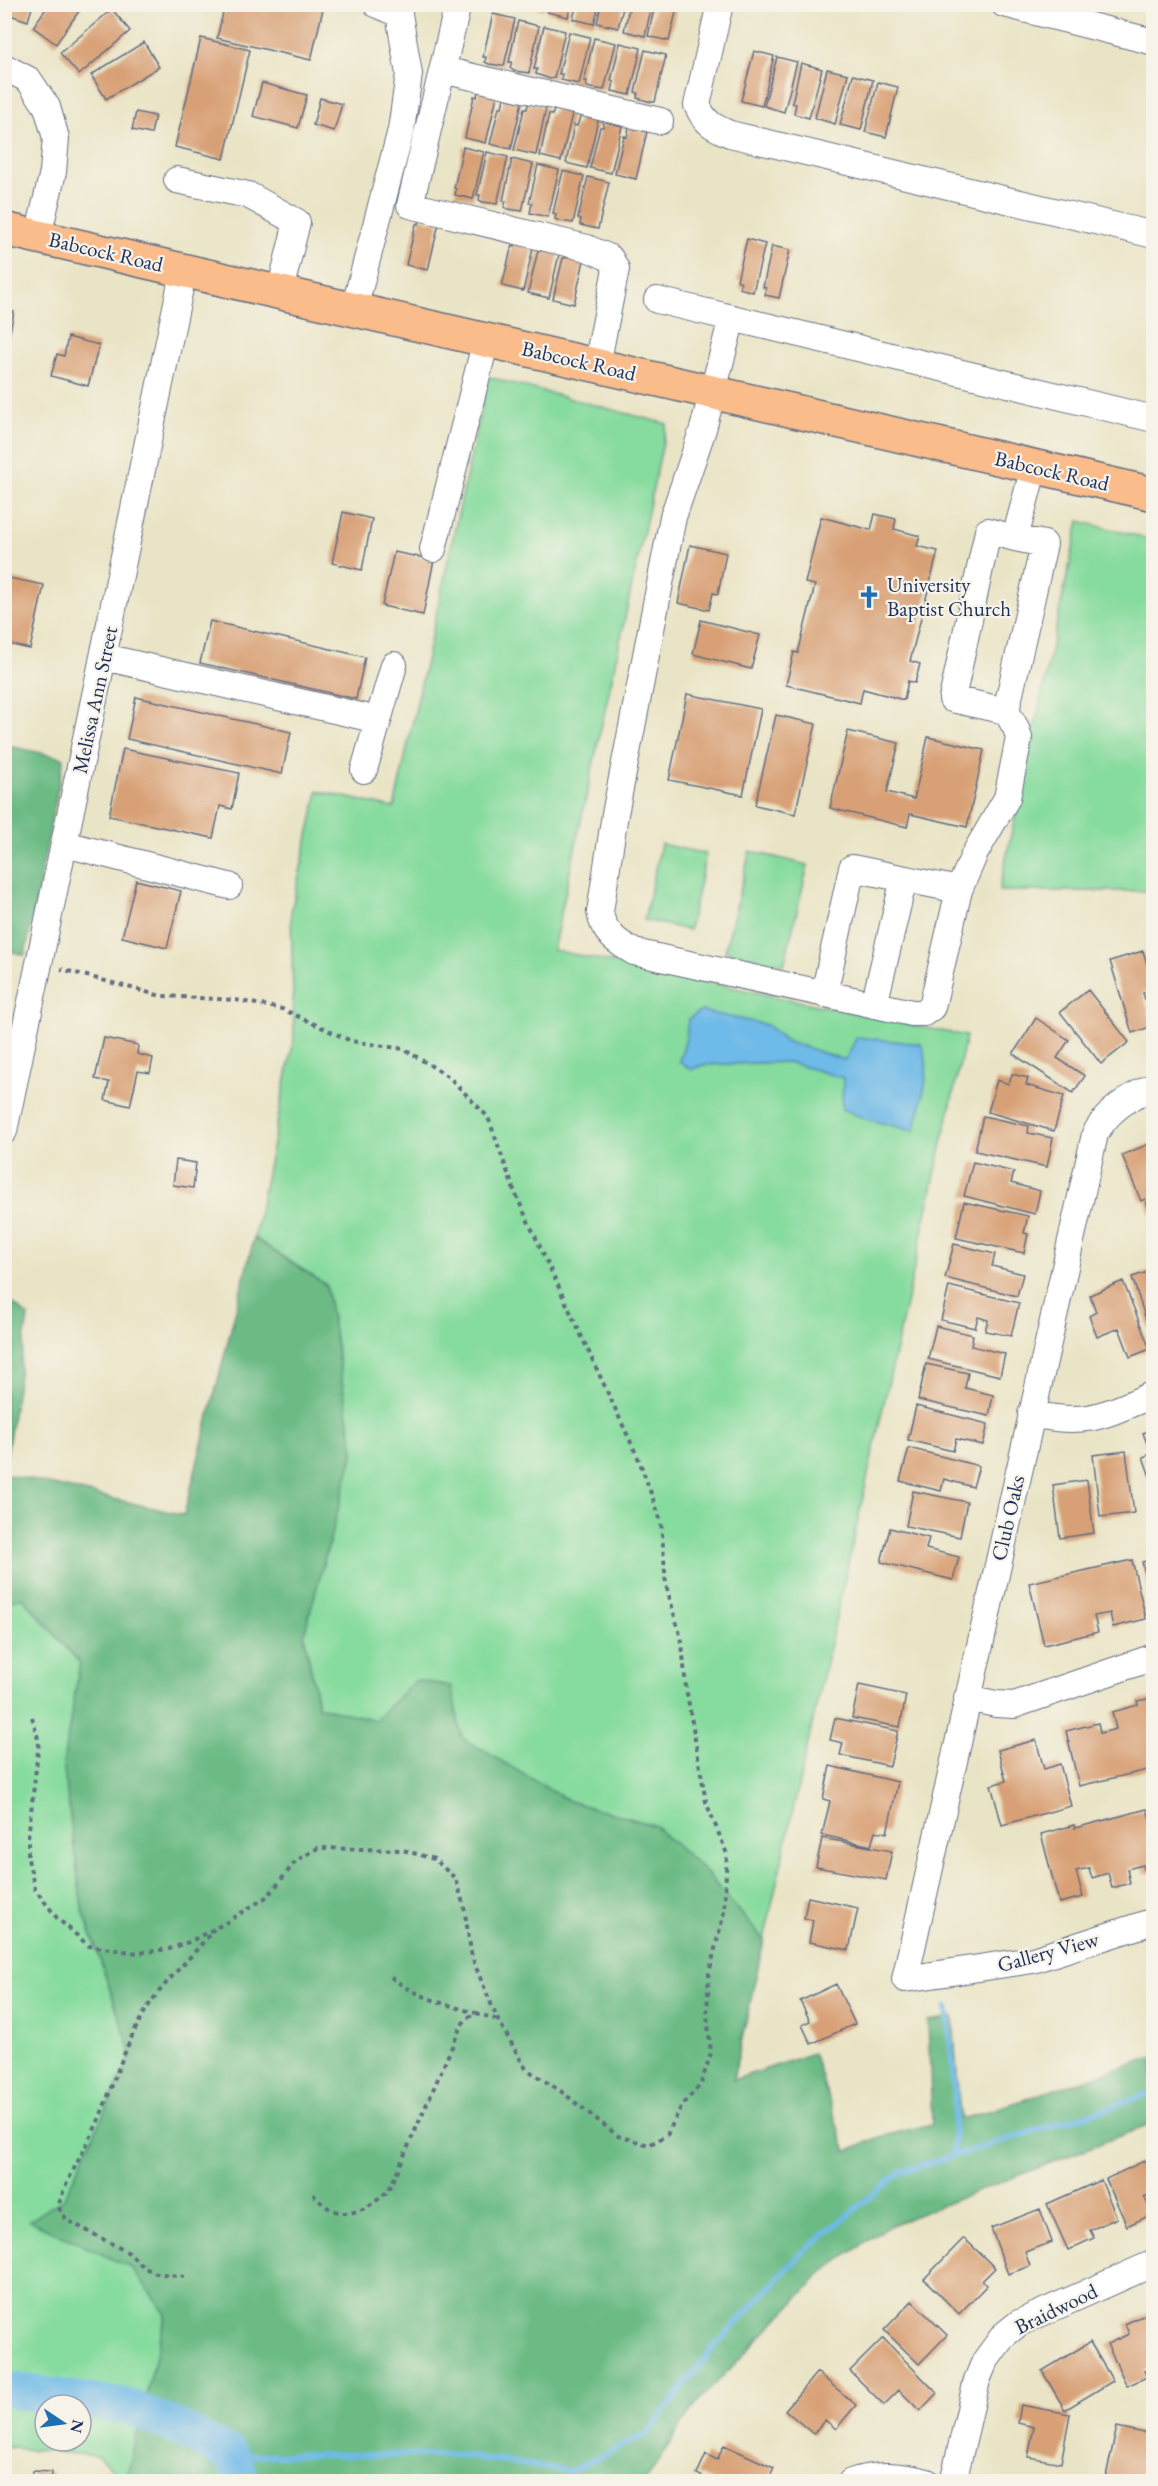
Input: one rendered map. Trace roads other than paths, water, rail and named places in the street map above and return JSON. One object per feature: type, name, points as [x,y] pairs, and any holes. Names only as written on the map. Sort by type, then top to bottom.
[{"type":"main road","name":"Babcock Road","points":[[4,229],[1154,494]]},
{"type":"street","points":[[354,309],[401,130],[409,74],[399,14],[376,4]]},
{"type":"street","points":[[458,4],[410,205],[587,248],[610,258],[616,269],[597,365]]},
{"type":"street","points":[[720,4],[698,105],[703,119],[712,127],[730,134],[1154,235]]},
{"type":"street","points":[[1004,4],[1154,42]]},
{"type":"street","points":[[4,67],[29,80],[47,107],[56,138],[53,172],[38,236]]},
{"type":"street","points":[[443,70],[660,121]]},
{"type":"street","points":[[177,180],[248,195],[297,222],[280,291]]},
{"type":"street","name":"Melissa Ann Street","points":[[4,1131],[184,269]]},
{"type":"street","points":[[657,300],[1154,419]]},
{"type":"street","points":[[732,318],[703,429],[673,517],[615,814],[600,912],[602,925],[610,935],[634,952],[912,1013],[924,1013],[932,1006],[959,890],[975,853],[1007,798],[1019,738],[1006,711],[1044,544],[988,531],[952,699],[1006,711]]},
{"type":"street","points":[[434,549],[486,340]]},
{"type":"street","points":[[1015,538],[1034,467]]},
{"type":"street","points":[[104,657],[378,720]]},
{"type":"street","points":[[364,770],[394,665]]},
{"type":"street","points":[[65,844],[229,886]]},
{"type":"street","points":[[824,994],[852,868],[959,890]]},
{"type":"street","points":[[874,1005],[904,879]]},
{"type":"street","name":"Club Oaks","points":[[905,1979],[1095,1134],[1102,1121],[1113,1110],[1134,1095],[1154,1086]]},
{"type":"street","points":[[1031,1414],[1060,1420],[1086,1420],[1108,1414],[1154,1394]]},
{"type":"street","points":[[967,1698],[1014,1705],[1154,1657]]},
{"type":"street","name":"Gallery View","points":[[905,1979],[1033,1960],[1154,1921]]},
{"type":"street","name":"Braidwood","points":[[953,2481],[977,2380],[985,2361],[1004,2335],[1019,2323],[1154,2263]]},
{"type":"street","points":[[851,2481],[885,2475],[927,2481]]},
{"type":"water","points":[[701,1011],[767,1025],[786,1041],[845,1060],[857,1037],[921,1044],[925,1054],[926,1076],[914,1131],[866,1119],[842,1109],[843,1078],[788,1062],[702,1065],[691,1070],[679,1061],[686,1039],[688,1019]]},
{"type":"waterway","points":[[947,2007],[955,2094],[953,2156]]},
{"type":"waterway","points":[[231,2455],[458,2455],[571,2471],[648,2433],[712,2349],[805,2250],[901,2172],[1154,2092]]},
{"type":"waterway","points":[[4,2389],[128,2407],[173,2425],[231,2455],[243,2482]]},
{"type":"place","name":"University Baptist Church","points":[[869,597]]}]
